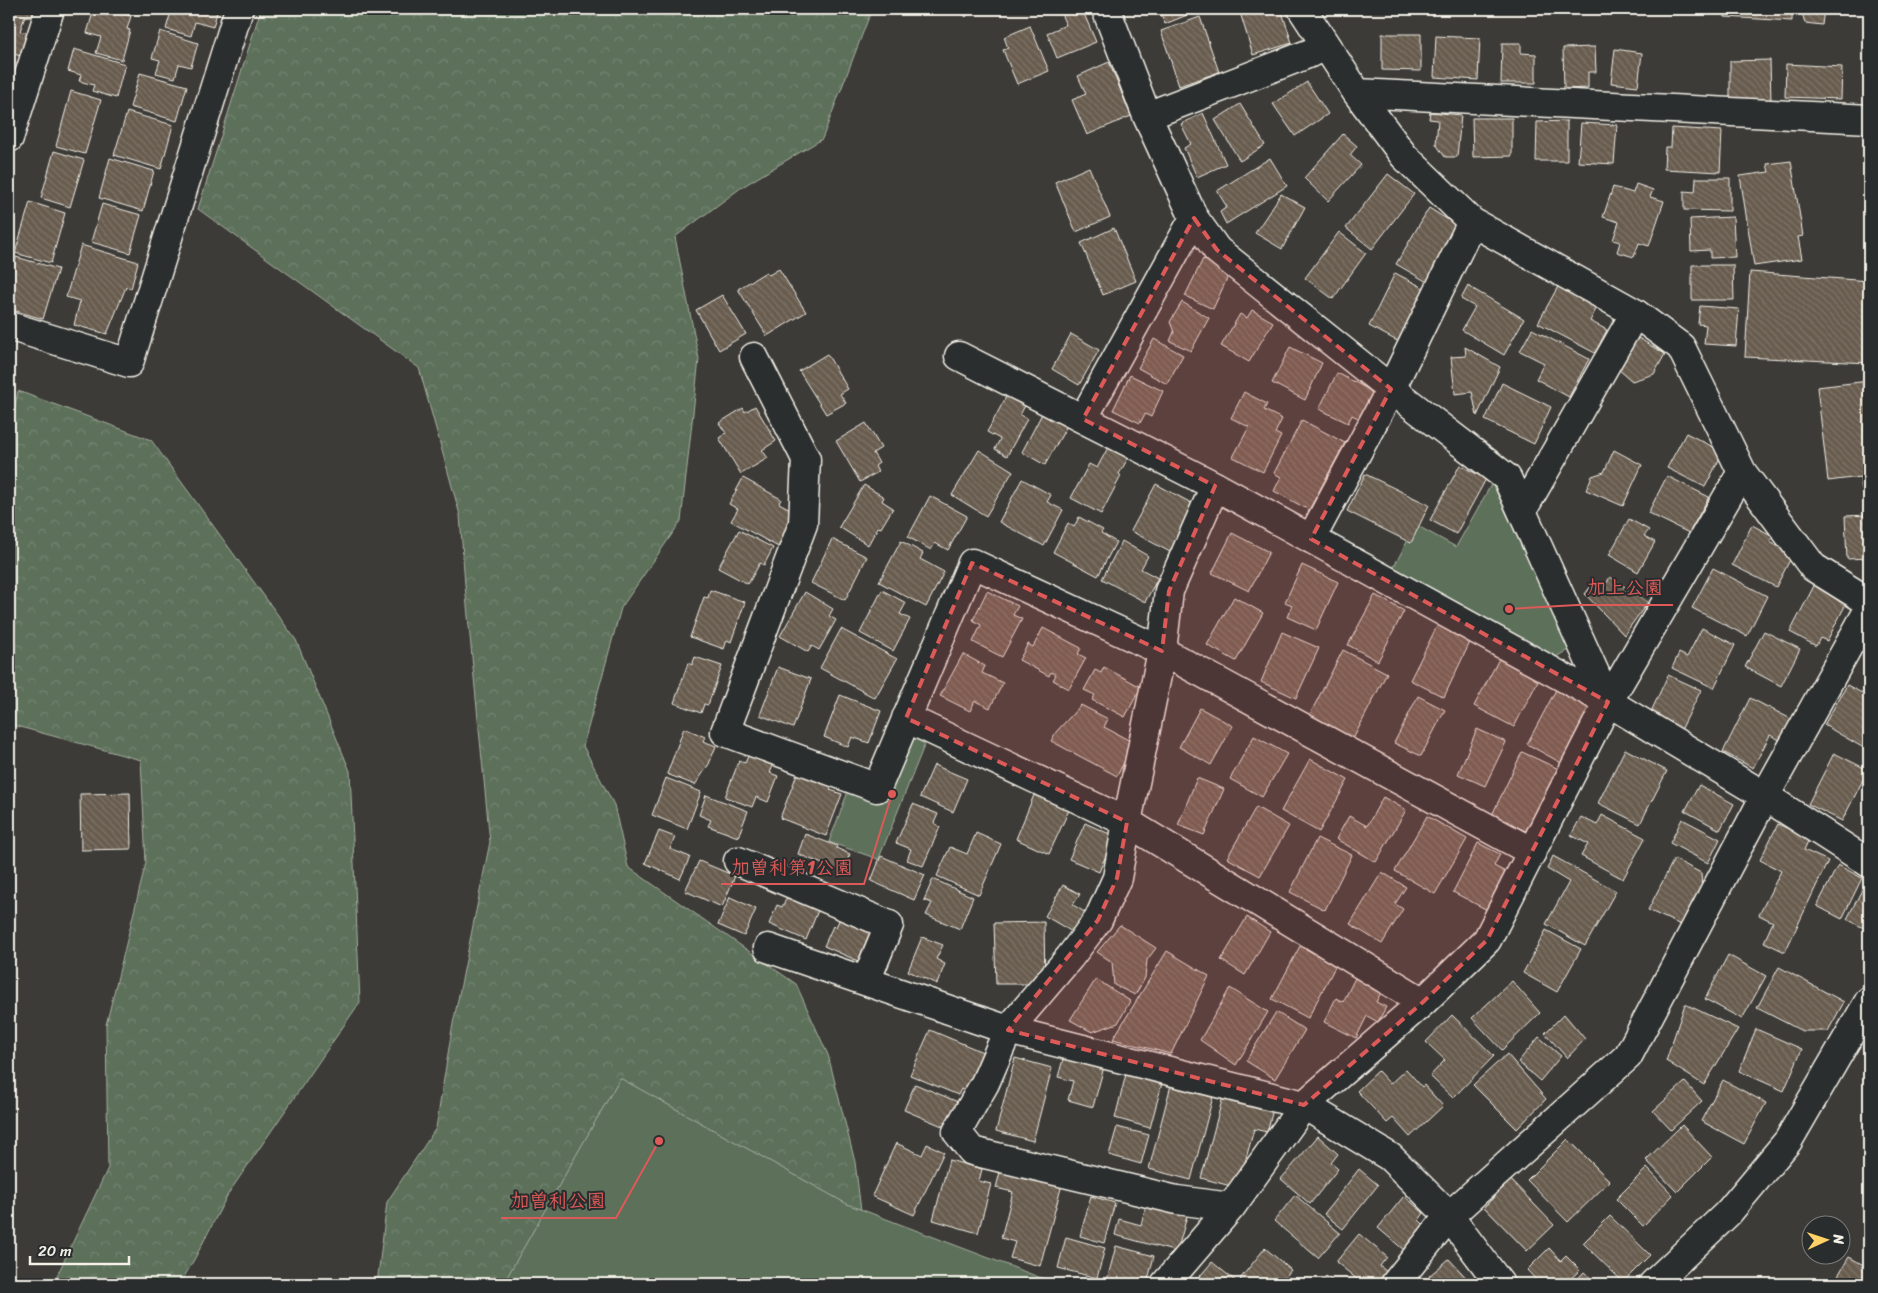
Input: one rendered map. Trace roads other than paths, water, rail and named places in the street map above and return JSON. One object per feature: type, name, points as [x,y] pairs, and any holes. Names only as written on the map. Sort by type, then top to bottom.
[{"type":"street","points":[[9,138],[50,9]]},
{"type":"street","points":[[9,326],[130,364],[239,9]]},
{"type":"street","points":[[1106,9],[1147,116],[1194,218],[1217,250],[1391,389],[1507,478],[1608,702]]},
{"type":"street","points":[[1302,9],[1357,93],[1404,156],[1472,222],[1635,313],[1682,347],[1742,472],[1813,567],[1869,602]]},
{"type":"street","points":[[1147,116],[1326,47]]},
{"type":"street","points":[[1357,93],[1869,119]]},
{"type":"street","points":[[1083,419],[1194,218]]},
{"type":"street","points":[[1311,539],[1391,389],[1472,222]]},
{"type":"street","points":[[1522,511],[1635,313]]},
{"type":"street","points":[[959,356],[1215,486],[1608,702],[1765,796],[1869,863]]},
{"type":"street","points":[[754,357],[806,459],[803,524],[724,732],[876,788],[972,563],[1162,651],[1532,852]]},
{"type":"street","points":[[1165,1284],[1231,1207],[1304,1105],[1423,1002],[1487,940],[1608,702],[1742,472]]},
{"type":"street","points":[[1215,486],[1169,591],[1162,651],[1117,878],[1098,920],[1070,957],[1008,1030],[985,1083],[957,1132],[972,1151],[1177,1200],[1231,1207]]},
{"type":"street","points":[[1395,1284],[1449,1216],[1628,1056],[1765,796],[1869,609]]},
{"type":"street","points":[[906,718],[1127,822],[1423,1002]]},
{"type":"street","points":[[738,861],[889,924],[866,981]]},
{"type":"street","points":[[768,948],[1008,1030],[1304,1105],[1390,1156],[1449,1216],[1500,1284]]},
{"type":"street","points":[[1653,1284],[1728,1213],[1788,1141],[1869,1001]]},
{"type":"place","name":"加上公園","points":[[1509,609]]},
{"type":"place","name":"加曽利第1公園","points":[[892,794]]},
{"type":"place","name":"加曽利公園","points":[[659,1141]]}]
